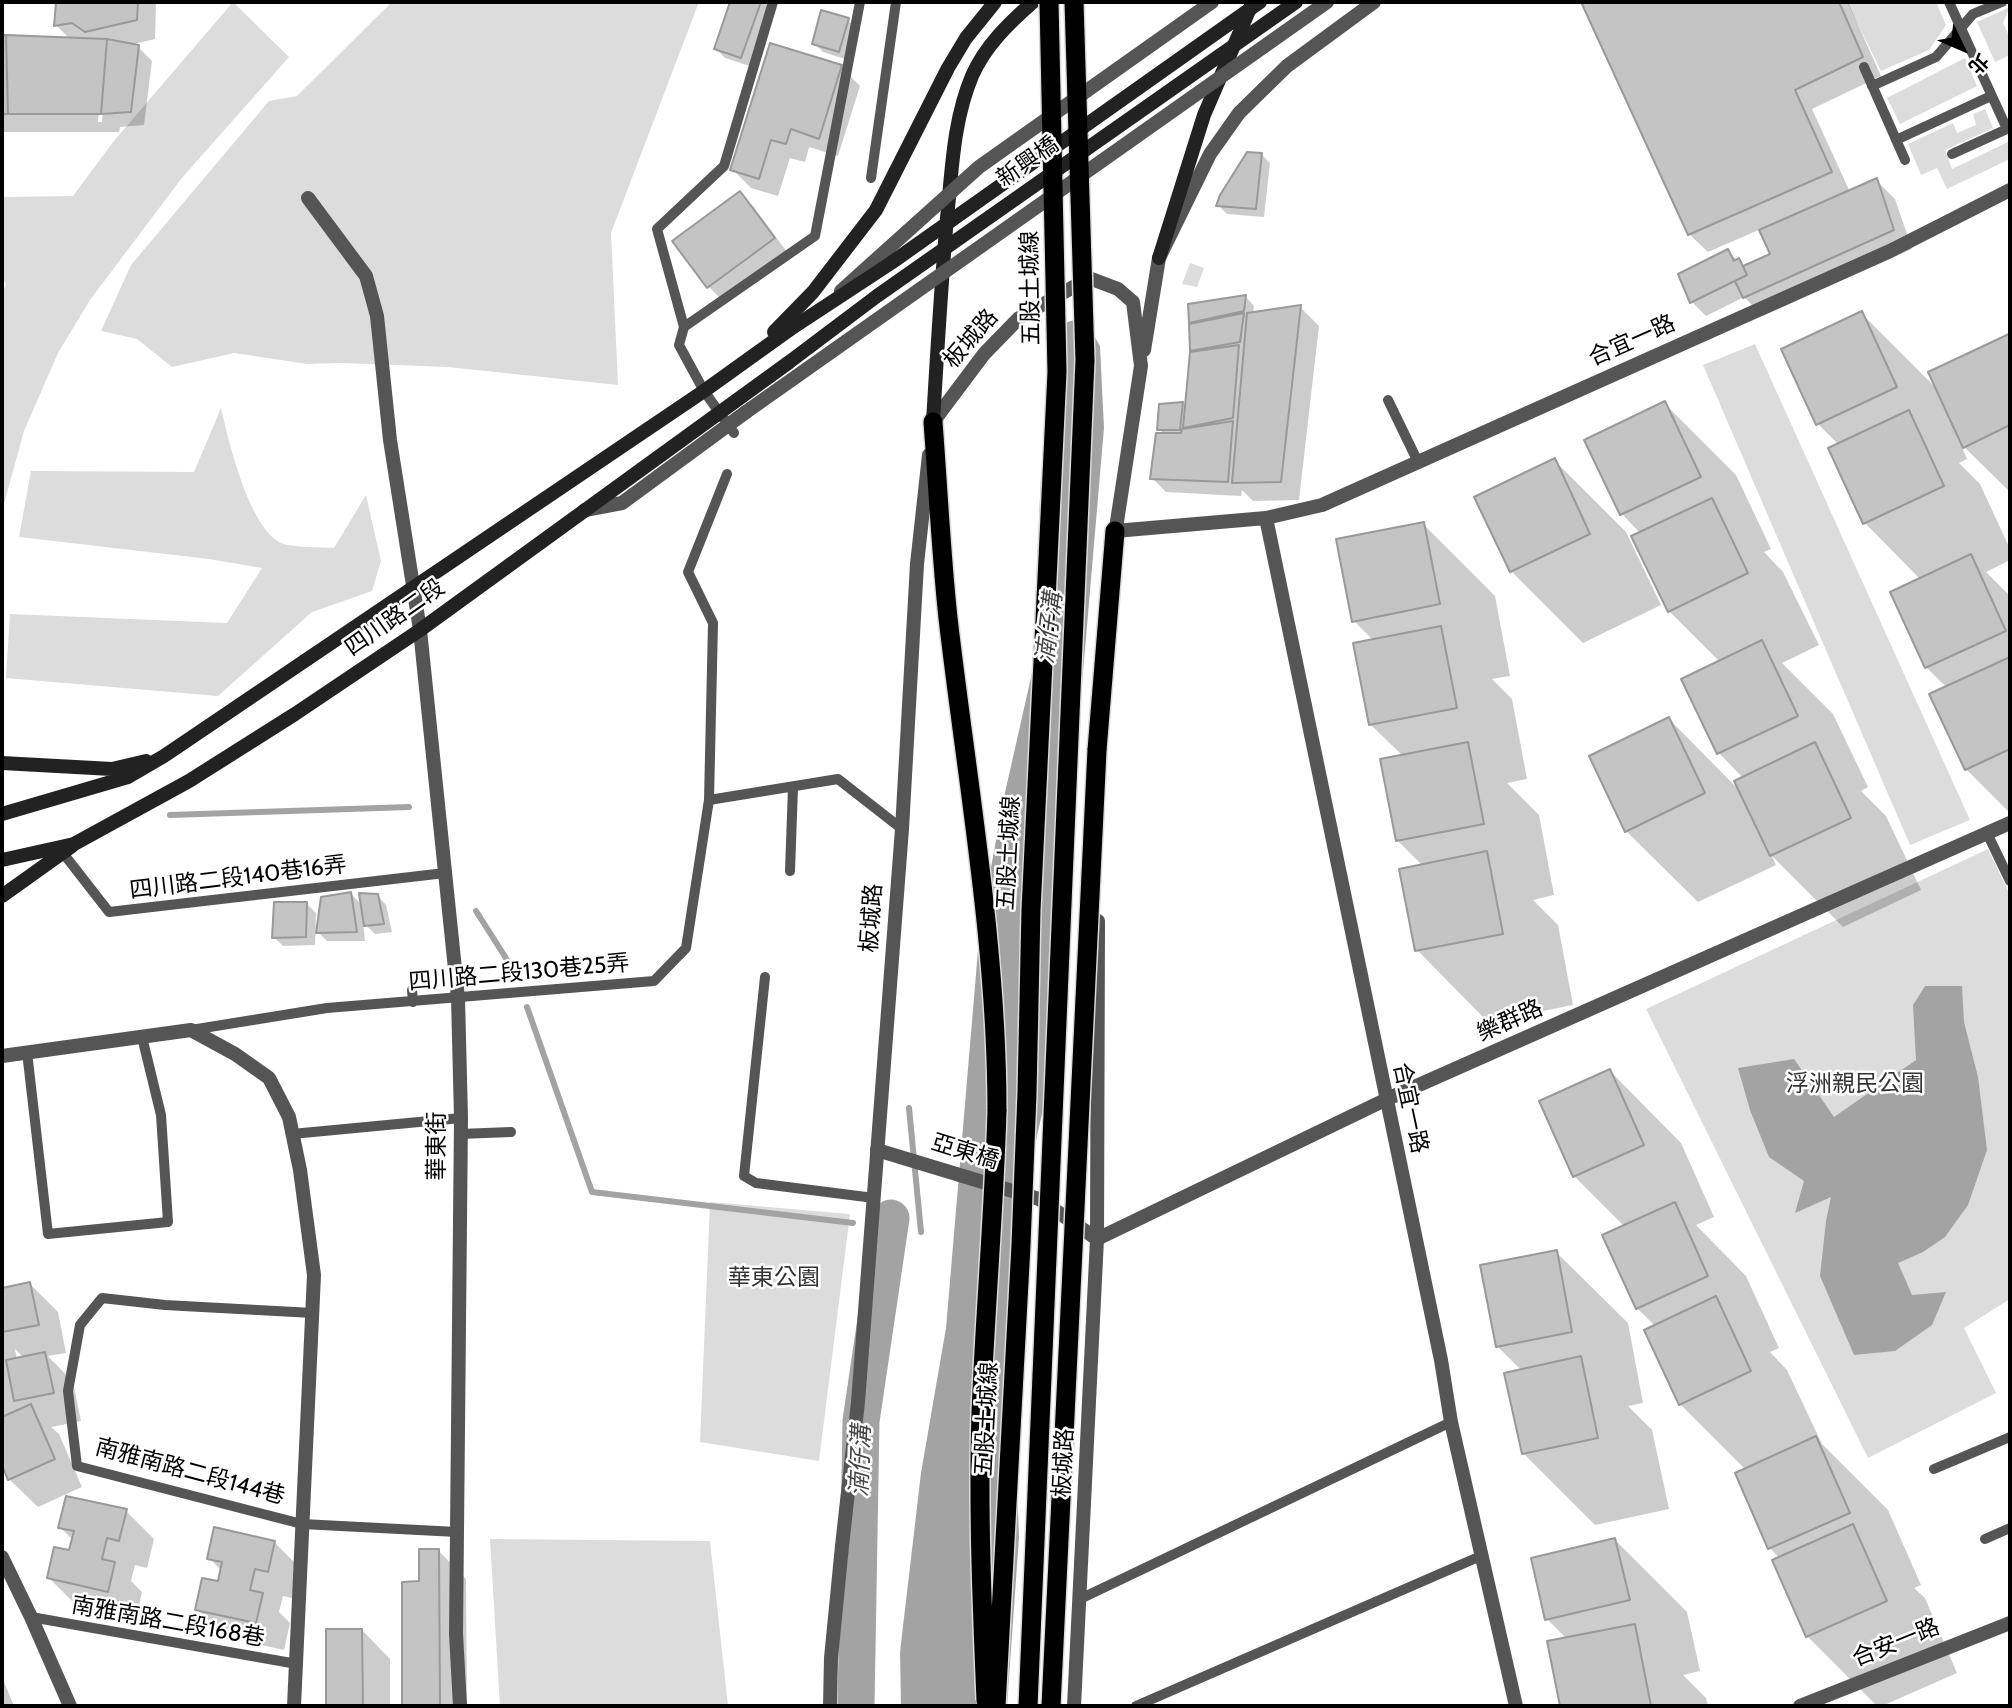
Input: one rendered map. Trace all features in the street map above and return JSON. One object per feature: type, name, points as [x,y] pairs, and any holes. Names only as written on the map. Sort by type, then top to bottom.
[{"type":"highway","name":"五股土城線","points":[[996,1706],[1022,1231],[1031,910],[1057,372],[1049,2]]},
{"type":"highway","points":[[1028,1706],[1085,360],[1073,2]]},
{"type":"highway","points":[[933,422],[948,615],[988,932],[997,1064],[995,1207],[981,1413],[980,1546],[986,1706]]},
{"type":"highway","points":[[1051,1706],[1097,750],[1115,531]]},
{"type":"main road","points":[[746,360],[813,292],[876,210],[948,68],[966,38],[995,2]]},
{"type":"main road","points":[[933,422],[954,142],[961,110],[972,76],[992,42],[1033,2]]},
{"type":"main road","points":[[1160,258],[1203,115],[1253,2]]},
{"type":"main road","name":"新興橋","points":[[789,330],[891,262],[1260,2]]},
{"type":"main road","name":"新興橋","points":[[788,363],[877,296],[1296,2]]},
{"type":"main road","name":"四川路二段","points":[[2,814],[128,777],[164,756],[415,589],[789,330]]},
{"type":"main road","name":"四川路二段","points":[[2,860],[69,848],[189,781],[295,714],[420,630],[788,363]]},
{"type":"main road","points":[[2,763],[112,769],[164,756]]},
{"type":"main road","points":[[2,896],[69,848]]},
{"type":"street","points":[[823,307],[979,167],[1212,2]]},
{"type":"street","points":[[583,511],[622,503],[731,429],[746,412],[1327,2]]},
{"type":"street","points":[[1141,366],[1160,258],[1210,154],[1240,113],[1287,66],[1374,2]]},
{"type":"street","name":"合宜一路","points":[[1115,531],[1266,518],[1322,505],[1890,251],[2010,190]]},
{"type":"street","name":"華東街","points":[[308,198],[366,276],[377,316],[390,440],[420,630],[458,998],[461,1118],[456,1634],[460,1706]]},
{"type":"street","name":"板城路","points":[[830,1706],[831,1658],[858,1402],[874,1198],[902,829],[917,564],[933,422],[984,354],[1019,318],[1089,278],[1118,289],[1133,302],[1141,366],[1115,531],[1105,689],[1098,921],[1097,1239],[1073,1706]]},
{"type":"street","name":"合宜一路","points":[[1266,518],[1441,1360],[1451,1422],[1516,1706]]},
{"type":"street","name":"樂群路","points":[[1097,1239],[1385,1100],[2010,822]]},
{"type":"street","points":[[2,1056],[191,1030],[234,1054],[269,1079],[289,1116],[300,1170],[314,1275],[313,1313]]},
{"type":"street","name":"亞東橋","points":[[877,1150],[1033,1197],[1097,1239]]},
{"type":"street","name":"南雅南路二段144巷","points":[[294,1706],[313,1313]]},
{"type":"street","points":[[2,1557],[70,1706]]},
{"type":"street","name":"合安一路","points":[[1800,1706],[2010,1623]]},
{"type":"lane","points":[[731,429],[704,391],[679,345],[684,327],[657,229],[724,166],[773,2]]},
{"type":"lane","points":[[684,327],[815,236],[860,2]]},
{"type":"lane","points":[[871,178],[896,2]]},
{"type":"lane","points":[[1949,2],[2007,130],[1952,155]]},
{"type":"lane","points":[[1872,86],[1936,57],[1973,14],[2002,2]]},
{"type":"lane","points":[[1864,67],[1905,160]]},
{"type":"lane","points":[[1896,140],[1991,96]]},
{"type":"lane","points":[[1388,400],[1418,462]]},
{"type":"lane","name":"四川路二段130巷25弄","points":[[191,1030],[327,1008],[654,981],[686,948],[709,800],[713,623],[688,572],[727,474]]},
{"type":"lane","points":[[709,800],[838,779],[902,829]]},
{"type":"lane","points":[[790,871],[793,787]]},
{"type":"lane","points":[[1987,833],[2010,881]]},
{"type":"lane","name":"四川路二段140巷16弄","points":[[69,848],[110,912],[445,873]]},
{"type":"lane","points":[[765,977],[744,1176],[756,1183],[874,1198]]},
{"type":"lane","points":[[412,990],[413,1002]]},
{"type":"lane","points":[[27,1052],[48,1234],[168,1222],[161,1115],[142,1037]]},
{"type":"lane","points":[[292,1133],[461,1118]]},
{"type":"lane","points":[[460,1134],[511,1132]]},
{"type":"lane","name":"南雅南路二段144巷","points":[[313,1313],[165,1305],[102,1298],[79,1325],[68,1391],[77,1466],[302,1524],[457,1532]]},
{"type":"lane","points":[[1080,1599],[1451,1422]]},
{"type":"lane","points":[[1934,1469],[2010,1437]]},
{"type":"lane","points":[[1985,1539],[2010,1528]]},
{"type":"lane","points":[[1136,1706],[1483,1555]]},
{"type":"lane","name":"南雅南路二段168巷","points":[[31,1617],[297,1664]]},
{"type":"green space","points":[[233,2],[289,57],[181,179],[90,300],[58,353],[24,431],[2,511],[2,293],[6,284],[2,278],[2,197],[73,196],[113,142]]},
{"type":"green space","points":[[392,2],[699,2],[611,233],[618,385],[448,367],[307,364],[234,353],[172,367],[137,339],[101,331],[131,265],[269,101],[297,96]]},
{"type":"green space","points":[[1847,2],[1936,2],[1946,25],[1929,50],[1881,71]]},
{"type":"green space","points":[[2010,7],[2003,23],[2010,38],[2010,55],[1995,62],[1977,22]]},
{"type":"green space","points":[[1965,58],[1977,86],[1900,124],[1887,98]]},
{"type":"green space","points":[[1985,109],[1993,128],[1945,150],[1952,169],[2010,141],[2010,159],[1947,189],[1937,168],[1921,175],[1908,144],[1953,123],[1957,133],[1976,125],[1973,114]]},
{"type":"green space","points":[[1190,263],[1204,268],[1197,287],[1182,284]]},
{"type":"green space","points":[[1755,344],[1970,820],[1910,845],[1703,365]]},
{"type":"green space","points":[[221,408],[241,481],[249,500],[268,532],[279,542],[334,548],[366,495],[381,561],[372,591],[312,612],[218,696],[6,678],[10,614],[227,623],[262,568],[209,559],[19,537],[31,471],[194,472]]},
{"type":"green space","name":"浮洲親民公園","points":[[1988,849],[2010,895],[2010,1299],[1964,1328],[1996,1393],[1868,1458],[1646,1009]]},
{"type":"green space","name":"華東公園","points":[[710,1202],[850,1214],[819,1461],[700,1442]]},
{"type":"green space","points":[[490,1539],[710,1541],[728,1706],[500,1706]]},
{"type":"water","points":[[1074,320],[1088,325],[1100,346],[1104,428],[1063,905],[1060,1033],[1009,1261],[1019,1537],[1007,1706],[901,1706],[900,1652],[921,1473],[946,1328],[980,927],[1004,797],[1032,673],[1041,476],[1047,427],[1048,342],[1061,324]]},
{"type":"water","points":[[1925,986],[1962,986],[1964,1022],[1978,1077],[1987,1150],[1968,1205],[1945,1237],[1923,1252],[1898,1263],[1912,1295],[1946,1292],[1932,1325],[1895,1351],[1854,1355],[1820,1276],[1831,1197],[1795,1213],[1804,1181],[1769,1157],[1750,1110],[1738,1068],[1794,1059],[1834,1117],[1916,1060],[1913,1005]]},
{"type":"building","points":[[56,2],[138,2],[137,20],[85,32],[72,23],[54,26]]},
{"type":"building","points":[[730,2],[761,2],[741,58],[714,49]]},
{"type":"building","points":[[1581,2],[1839,2],[1863,57],[1795,90],[1832,172],[1688,235]]},
{"type":"building","points":[[821,10],[849,18],[839,52],[812,44]]},
{"type":"building","points":[[2,35],[6,35],[8,114],[2,114]]},
{"type":"building","points":[[6,35],[107,39],[101,114],[8,114]]},
{"type":"building","points":[[107,39],[139,45],[131,112],[101,114]]},
{"type":"building","points":[[770,43],[842,65],[819,139],[791,129],[786,144],[771,140],[759,179],[730,170]]},
{"type":"building","points":[[1247,152],[1262,153],[1256,209],[1216,206],[1220,195]]},
{"type":"building","points":[[1877,178],[1894,230],[1743,298],[1735,281],[1747,275],[1743,266],[1770,254],[1759,230]]},
{"type":"building","points":[[740,191],[775,238],[707,288],[672,241]]},
{"type":"building","points":[[1728,249],[1734,261],[1739,258],[1747,275],[1690,303],[1678,274]]},
{"type":"building","points":[[1246,295],[1244,311],[1189,323],[1188,304]]},
{"type":"building","points":[[1301,305],[1281,482],[1232,483],[1247,313]]},
{"type":"building","points":[[1862,311],[1897,387],[1816,425],[1781,349]]},
{"type":"building","points":[[1244,313],[1240,342],[1190,351],[1189,324]]},
{"type":"building","points":[[2009,334],[2010,425],[1963,448],[1928,372]]},
{"type":"building","points":[[1239,345],[1233,418],[1183,428],[1190,352]]},
{"type":"building","points":[[1665,401],[1701,477],[1620,515],[1584,440]]},
{"type":"building","points":[[1183,402],[1180,430],[1157,430],[1159,404]]},
{"type":"building","points":[[1909,410],[1944,486],[1863,524],[1828,448]]},
{"type":"building","points":[[1233,421],[1228,482],[1150,479],[1156,433],[1181,433],[1182,429]]},
{"type":"building","points":[[1555,458],[1590,534],[1510,572],[1474,497]]},
{"type":"building","points":[[1712,498],[1748,573],[1668,612],[1631,536]]},
{"type":"building","points":[[1424,522],[1440,604],[1352,622],[1336,539]]},
{"type":"building","points":[[1971,554],[2006,631],[1925,668],[1890,592]]},
{"type":"building","points":[[1441,626],[1457,708],[1369,725],[1353,643]]},
{"type":"building","points":[[1762,640],[1798,716],[1717,754],[1681,679]]},
{"type":"building","points":[[2010,657],[2010,749],[1965,770],[1929,694]]},
{"type":"building","points":[[1669,717],[1705,793],[1625,832],[1589,756]]},
{"type":"building","points":[[1468,742],[1484,824],[1396,841],[1380,759]]},
{"type":"building","points":[[1815,742],[1851,818],[1770,856],[1734,781]]},
{"type":"building","points":[[1487,851],[1503,934],[1415,951],[1399,869]]},
{"type":"building","points":[[351,892],[357,932],[316,933],[321,897]]},
{"type":"building","points":[[359,893],[378,894],[384,924],[364,926]]},
{"type":"building","points":[[274,902],[307,902],[306,937],[272,938]]},
{"type":"building","points":[[1610,1069],[1644,1145],[1573,1177],[1539,1101]]},
{"type":"building","points":[[1675,1202],[1708,1276],[1636,1309],[1602,1235]]},
{"type":"building","points":[[1557,1250],[1572,1332],[1496,1347],[1480,1265]]},
{"type":"building","points":[[30,1282],[39,1325],[2,1332],[2,1288]]},
{"type":"building","points":[[1716,1296],[1751,1371],[1679,1405],[1644,1330]]},
{"type":"building","points":[[45,1352],[54,1393],[14,1401],[6,1360]]},
{"type":"building","points":[[1581,1356],[1598,1438],[1522,1454],[1504,1373]]},
{"type":"building","points":[[31,1404],[55,1459],[8,1480],[2,1465],[2,1417]]},
{"type":"building","points":[[1816,1436],[1850,1513],[1768,1549],[1735,1473]]},
{"type":"building","points":[[66,1496],[127,1509],[119,1541],[107,1538],[102,1559],[115,1562],[108,1592],[47,1578],[54,1547],[69,1550],[74,1531],[58,1528]]},
{"type":"building","points":[[1853,1524],[1887,1601],[1806,1637],[1772,1560]]},
{"type":"building","points":[[214,1527],[275,1541],[268,1572],[255,1569],[250,1590],[263,1593],[256,1623],[195,1610],[202,1578],[218,1581],[222,1562],[207,1559]]},
{"type":"building","points":[[1615,1538],[1630,1600],[1545,1620],[1531,1558]]},
{"type":"building","points":[[419,1549],[439,1549],[440,1706],[402,1706],[402,1582],[419,1581]]},
{"type":"building","points":[[1635,1624],[1651,1706],[1560,1706],[1547,1641]]},
{"type":"building","points":[[326,1629],[362,1629],[363,1706],[326,1706]]},
{"type":"waterway","points":[[170,815],[409,807]]},
{"type":"waterway","points":[[476,911],[511,966]]},
{"type":"waterway","points":[[527,1007],[592,1192],[853,1223]]},
{"type":"waterway","points":[[909,1108],[921,1232]]},
{"type":"waterway","name":"湳仔溝","points":[[856,1706],[861,1421],[891,1218]]}]
